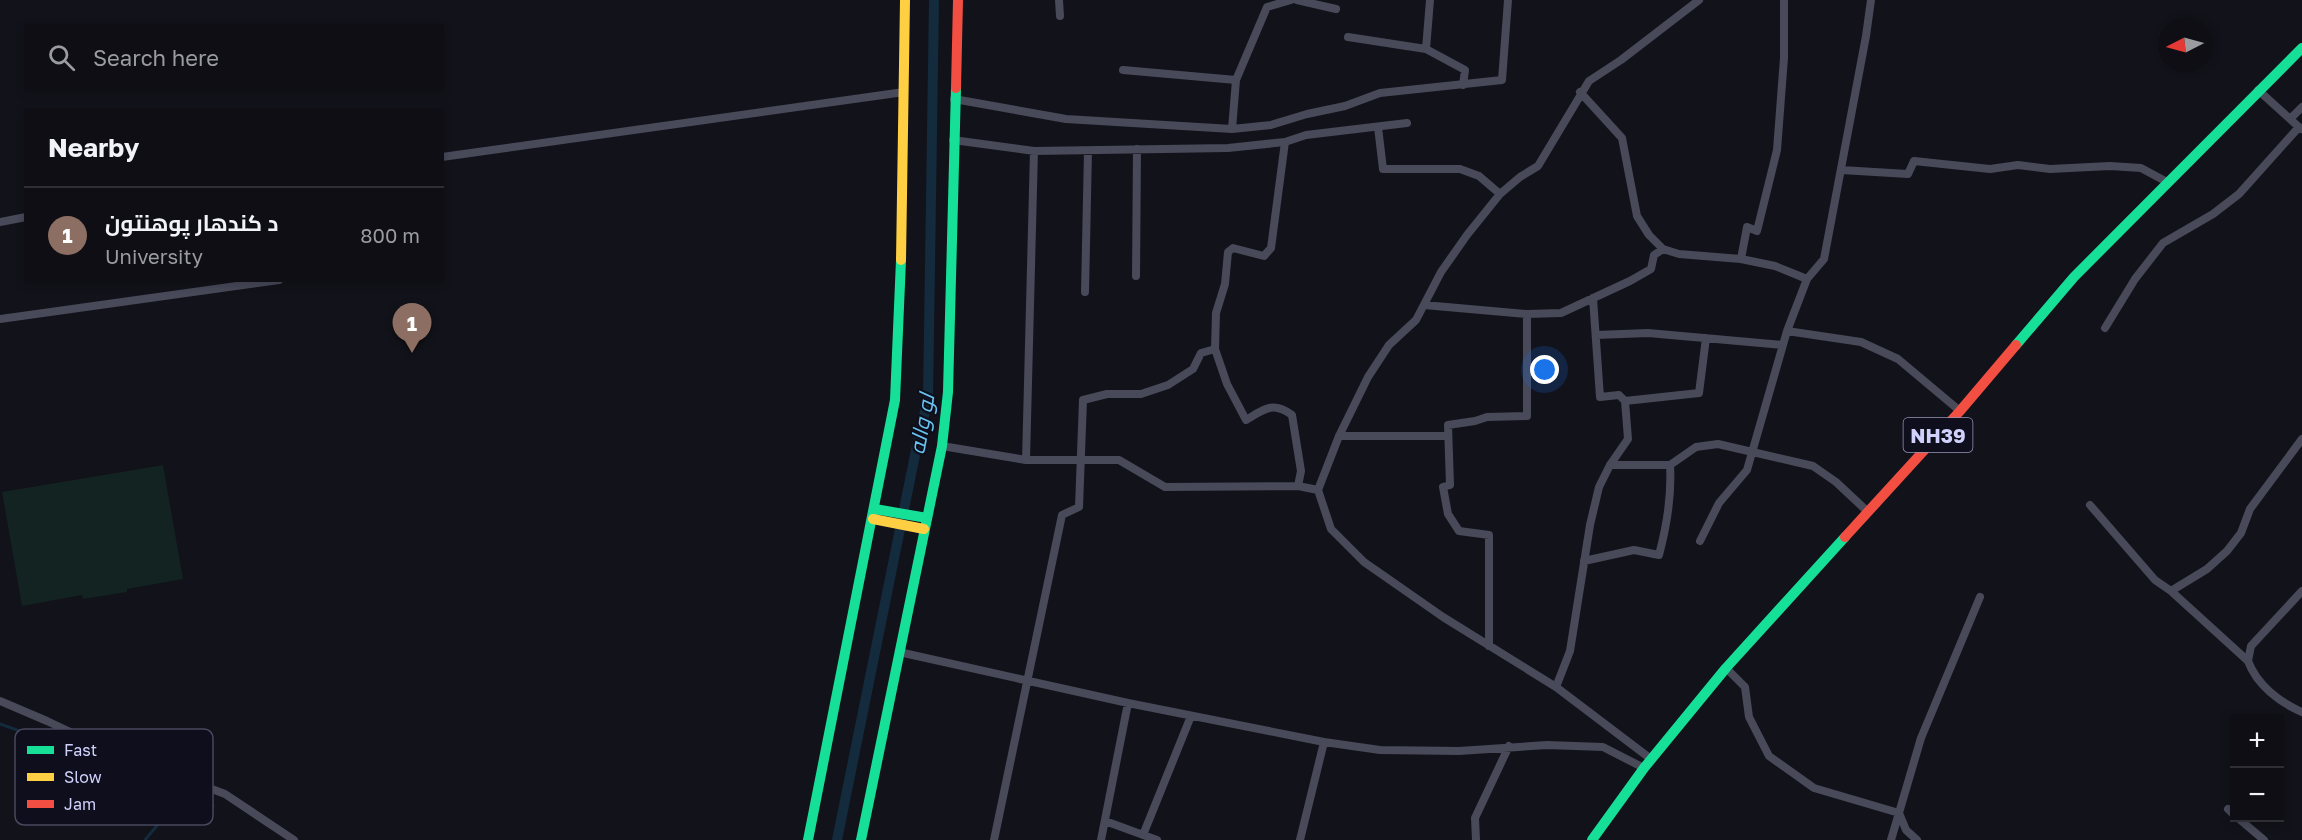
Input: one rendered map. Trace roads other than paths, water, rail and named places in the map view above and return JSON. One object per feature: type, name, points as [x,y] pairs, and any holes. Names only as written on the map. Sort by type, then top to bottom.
[{"type":"street","points":[[808,840],[895,400],[900,316],[905,0]]},
{"type":"street","points":[[861,840],[942,446],[948,392],[958,0]]},
{"type":"street","points":[[1059,0],[1060,16]]},
{"type":"street","points":[[1232,129],[1236,80],[1267,7],[1291,0]]},
{"type":"street","points":[[1297,0],[1336,9]]},
{"type":"street","points":[[1426,48],[1430,0]]},
{"type":"street","points":[[954,99],[1066,119],[1232,129],[1270,125],[1345,106],[1380,93],[1463,86],[1502,80],[1508,0]]},
{"type":"street","points":[[1651,759],[1556,687],[1443,617],[1364,562],[1331,529],[1318,490],[1339,436],[1368,377],[1389,345],[1416,320],[1441,272],[1467,235],[1500,194],[1520,177],[1538,166],[1580,92],[1589,81],[1621,60],[1699,0]]},
{"type":"street","points":[[1741,259],[1747,227],[1757,231],[1777,150],[1784,58],[1784,0]]},
{"type":"street","points":[[1700,541],[1719,503],[1747,470],[1787,331],[1807,279],[1824,259],[1871,0]]},
{"type":"street","points":[[1348,37],[1426,48],[1465,70],[1463,86]]},
{"type":"street","name":"NH39","points":[[1592,840],[1651,759],[1726,668],[1960,411],[2074,277],[2302,48]]},
{"type":"street","points":[[1123,70],[1236,80]]},
{"type":"street","points":[[2105,328],[2135,279],[2163,243],[2213,214],[2239,194],[2300,129],[2258,90]]},
{"type":"street","points":[[444,157],[904,92]]},
{"type":"street","points":[[1580,92],[1622,138],[1637,216],[1659,252]]},
{"type":"street","points":[[2290,119],[2302,107]]},
{"type":"street","points":[[953,140],[1034,151],[1228,148],[1285,142],[1306,135],[1407,123]]},
{"type":"street","points":[[1378,127],[1383,169],[1460,170],[1479,176],[1500,194]]},
{"type":"street","points":[[1285,142],[1271,248],[1264,256],[1233,248],[1228,252],[1225,284],[1216,314],[1215,349],[1227,384],[1246,420],[1267,408],[1282,408],[1292,416],[1301,471],[1298,486]]},
{"type":"street","points":[[1136,276],[1137,150]]},
{"type":"street","points":[[1026,460],[1034,151]]},
{"type":"street","points":[[1085,292],[1088,151]]},
{"type":"street","points":[[1841,170],[1908,174],[1914,161],[1990,169],[2018,165],[2050,169],[2110,166],[2141,168],[2167,182]]},
{"type":"street","points":[[0,222],[24,218]]},
{"type":"street","points":[[1659,252],[1741,259],[1775,266],[1807,279]]},
{"type":"street","points":[[1424,305],[1527,314],[1561,313],[1630,281],[1651,268],[1659,252]]},
{"type":"street","points":[[0,319],[265,282]]},
{"type":"street","points":[[1556,687],[1570,651],[1584,561],[1599,487],[1610,465],[1628,439],[1625,402],[1619,395],[1600,397],[1593,298]]},
{"type":"street","points":[[1489,646],[1489,535],[1459,531],[1448,514],[1443,487],[1450,485],[1448,425],[1487,417],[1527,416],[1527,314]]},
{"type":"street","points":[[1787,331],[1861,342],[1898,359],[1960,411]]},
{"type":"street","points":[[1596,335],[1648,333],[1783,345]]},
{"type":"street","points":[[1625,402],[1699,393],[1706,338]]},
{"type":"street","points":[[994,840],[1062,515],[1079,507],[1083,400],[1107,394],[1141,394],[1168,385],[1193,369],[1201,353],[1215,349]]},
{"type":"street","points":[[1339,436],[1448,436]]},
{"type":"street","points":[[2171,591],[2207,569],[2228,550],[2241,533],[2250,509],[2302,439]]},
{"type":"street","points":[[1610,465],[1670,465],[1696,447],[1718,444],[1813,466],[1836,482],[1868,512]]},
{"type":"street","points":[[942,446],[1026,460],[1119,460],[1165,487],[1298,486],[1318,490]]},
{"type":"street","points":[[1584,561],[1634,550],[1659,555],[1671,494],[1670,465]]},
{"type":"street","points":[[2090,505],[2156,580],[2248,661],[2253,675],[2283,704],[2302,712]]},
{"type":"street","points":[[874,514],[926,524]]},
{"type":"street","points":[[2248,661],[2252,646],[2302,591]]},
{"type":"street","points":[[1891,840],[1921,738],[1980,597]]},
{"type":"street","points":[[898,652],[1128,703],[1324,742],[1380,750],[1459,751],[1548,745],[1603,747],[1644,768]]},
{"type":"street","points":[[1726,668],[1745,687],[1749,717],[1769,756],[1814,788],[1899,813]]},
{"type":"street","points":[[0,701],[63,729]]},
{"type":"street","points":[[1101,840],[1128,703]]},
{"type":"street","points":[[1143,835],[1191,716]]},
{"type":"street","points":[[1300,840],[1324,742]]},
{"type":"street","points":[[1476,840],[1475,818],[1509,746]]},
{"type":"street","points":[[213,789],[225,794],[294,840]]},
{"type":"street","points":[[1899,813],[1906,830],[1917,840]]},
{"type":"street","points":[[1106,821],[1157,840]]},
{"type":"street","points":[[2243,822],[2264,840]]},
{"type":"waterway","name":"لو واله","points":[[837,840],[928,398],[934,0]]},
{"type":"waterway","points":[[0,724],[15,729]]},
{"type":"waterway","points":[[145,840],[157,825]]},
{"type":"place","name":"د کندهار پوهنتون","points":[[412,353]]}]
